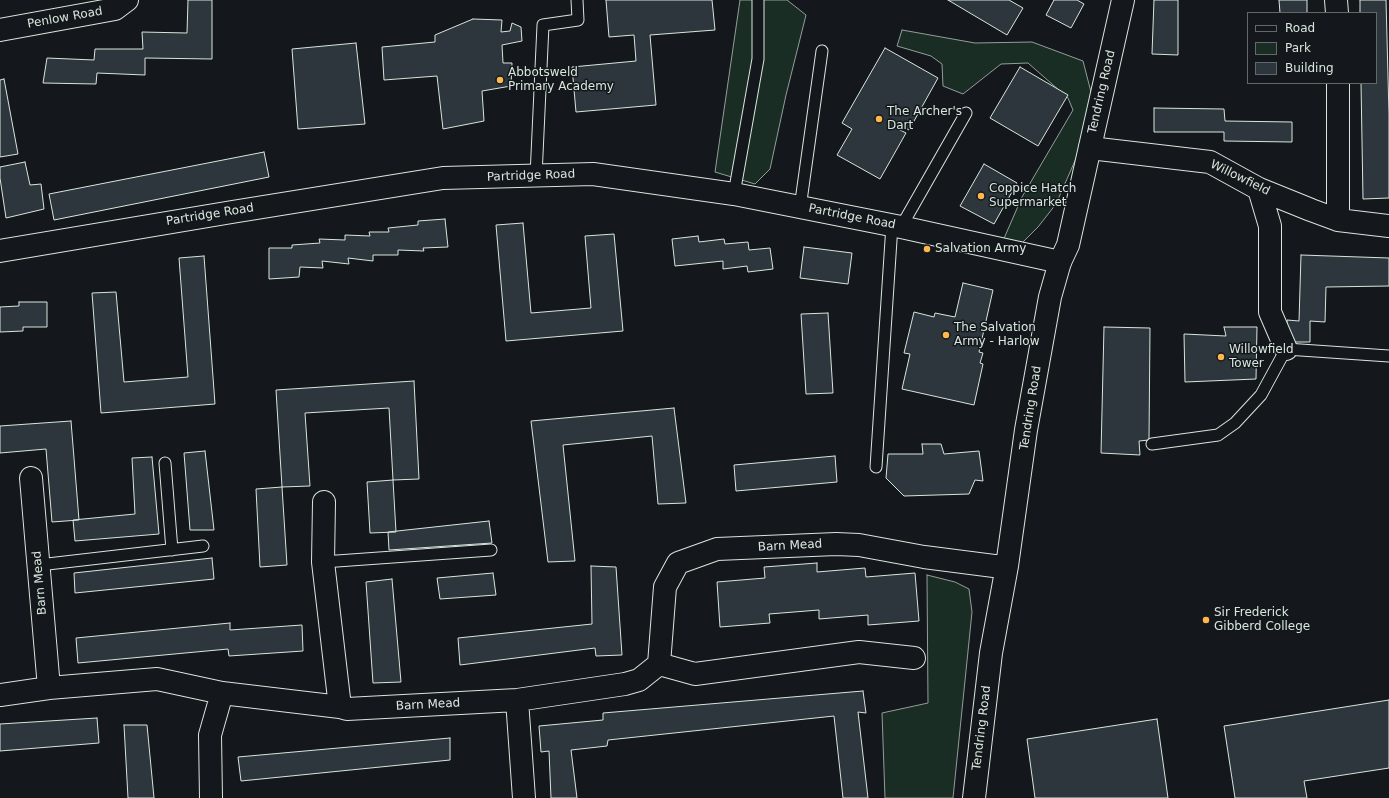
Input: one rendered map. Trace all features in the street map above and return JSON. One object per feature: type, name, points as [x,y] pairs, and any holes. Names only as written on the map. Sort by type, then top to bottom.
[{"type":"street","name":"Penlow Road","points":[[0,30],[115,9],[127,0]]},
{"type":"street","name":"Tendring Road","points":[[974,798],[991,653],[1007,566],[1026,430],[1048,305],[1060,262],[1068,245],[1123,0]]},
{"type":"street","points":[[1336,0],[1337,12]]},
{"type":"street","points":[[1338,84],[1338,220]]},
{"type":"street","name":"Willowfield","points":[[1090,148],[1210,162],[1260,189],[1338,220],[1389,226]]},
{"type":"street","name":"Partridge Road","points":[[0,251],[443,178],[593,174],[734,194],[896,226],[1060,262]]},
{"type":"street","points":[[1260,189],[1270,226],[1270,312],[1286,349]]},
{"type":"street","name":"Barn Mead","points":[[31,478],[49,688]]},
{"type":"street","points":[[324,502],[323,562],[340,707]]},
{"type":"street","name":"Barn Mead","points":[[0,695],[49,688],[157,679],[222,693],[347,709],[516,700],[625,684],[639,680],[659,664],[666,587],[678,563],[717,549],[836,544],[859,545],[924,557],[994,566],[1007,566]]},
{"type":"street","points":[[659,664],[695,674],[859,652],[914,658]]},
{"type":"street","points":[[211,798],[210,735],[222,693]]},
{"type":"street","points":[[516,700],[524,798]]},
{"type":"lane","points":[[536,176],[544,25],[578,20],[577,0]]},
{"type":"lane","points":[[734,194],[758,59],[758,0]]},
{"type":"lane","points":[[800,208],[822,51]]},
{"type":"lane","points":[[876,467],[896,226],[966,112]]},
{"type":"lane","points":[[1152,444],[1218,435],[1235,423],[1261,395],[1286,349],[1389,356]]},
{"type":"lane","points":[[166,463],[172,550]]},
{"type":"lane","points":[[39,565],[203,546]]},
{"type":"lane","points":[[323,562],[491,550]]},
{"type":"green space","points":[[740,0],[787,0],[806,15],[786,95],[770,169],[755,184],[715,172]]},
{"type":"green space","points":[[902,30],[975,43],[1032,42],[1083,61],[1091,92],[1090,114],[1085,138],[1056,204],[1038,227],[1020,245],[1002,243],[1022,197],[1073,110],[1068,98],[1028,63],[1001,64],[963,94],[943,86],[942,64],[931,56],[897,46]]},
{"type":"green space","points":[[927,575],[955,582],[969,589],[972,612],[953,798],[885,798],[882,713],[928,703]]},
{"type":"building","points":[[188,0],[212,0],[212,59],[145,58],[145,75],[97,73],[96,84],[43,83],[47,58],[94,60],[95,49],[143,49],[142,32],[187,33]]},
{"type":"building","points":[[606,0],[712,0],[715,30],[650,35],[656,105],[576,112],[572,67],[636,61],[634,35],[609,37]]},
{"type":"building","points":[[948,0],[1009,0],[1023,8],[1007,35]]},
{"type":"building","points":[[1054,0],[1077,0],[1084,4],[1071,28],[1046,15]]},
{"type":"building","points":[[1154,0],[1178,0],[1178,55],[1152,54]]},
{"type":"building","points":[[1279,0],[1307,0],[1307,12],[1280,12]]},
{"type":"building","points":[[1360,0],[1386,0],[1389,115],[1389,198],[1363,199],[1361,84],[1377,84],[1377,12],[1360,12]]},
{"type":"building","points":[[473,19],[502,20],[501,32],[510,31],[512,23],[521,27],[522,41],[502,45],[503,63],[512,63],[511,86],[482,91],[484,121],[443,129],[437,76],[384,80],[382,47],[435,42],[435,35]]},
{"type":"building","points":[[356,43],[365,124],[298,129],[292,49]]},
{"type":"building","points":[[885,48],[938,78],[909,130],[901,125],[898,129],[906,133],[880,179],[837,155],[852,129],[842,123]]},
{"type":"building","points":[[1020,67],[1068,95],[1038,146],[990,118]]},
{"type":"building","points":[[4,79],[18,154],[0,157],[0,80]]},
{"type":"building","points":[[1154,108],[1224,109],[1225,121],[1292,122],[1292,142],[1224,141],[1224,132],[1154,132]]},
{"type":"building","points":[[264,152],[269,177],[54,220],[49,194]]},
{"type":"building","points":[[25,162],[30,185],[41,184],[44,209],[6,218],[0,178],[0,167]]},
{"type":"building","points":[[984,164],[1017,183],[994,224],[960,206]]},
{"type":"building","points":[[445,219],[448,247],[423,248],[424,251],[398,250],[398,255],[373,255],[373,261],[348,258],[349,264],[322,261],[323,268],[300,267],[299,277],[269,279],[269,248],[292,248],[292,245],[320,243],[319,239],[345,240],[345,235],[370,236],[369,232],[389,232],[388,228],[418,225],[418,221]]},
{"type":"building","points":[[523,223],[531,313],[591,308],[585,236],[614,234],[623,331],[506,341],[496,225]]},
{"type":"building","points":[[698,236],[699,242],[724,239],[725,244],[748,242],[749,250],[770,248],[773,269],[748,272],[747,266],[723,269],[723,261],[675,266],[672,239]]},
{"type":"building","points":[[804,247],[852,253],[848,284],[800,278]]},
{"type":"building","points":[[1301,255],[1389,258],[1389,286],[1326,287],[1325,322],[1310,321],[1310,342],[1287,342],[1287,320],[1299,321]]},
{"type":"building","points":[[204,256],[215,404],[101,413],[92,293],[116,292],[124,382],[188,377],[179,258]]},
{"type":"building","name":"The Salvation Army - Harlow","points":[[963,283],[993,290],[979,352],[983,353],[980,363],[983,364],[974,405],[902,389],[910,354],[904,353],[914,312],[934,317],[935,313],[955,317]]},
{"type":"building","points":[[19,302],[47,302],[47,327],[23,327],[23,331],[0,332],[0,307],[19,306]]},
{"type":"building","points":[[828,313],[833,393],[806,394],[801,314]]},
{"type":"building","points":[[1104,327],[1150,328],[1149,440],[1139,441],[1140,455],[1101,453]]},
{"type":"building","name":"Willowfield Tower","points":[[1224,327],[1257,327],[1256,379],[1185,382],[1184,334],[1226,336]]},
{"type":"building","points":[[414,381],[419,479],[393,480],[389,408],[305,413],[310,486],[282,487],[276,390]]},
{"type":"building","points":[[674,408],[686,503],[658,504],[652,436],[563,445],[575,561],[548,562],[531,421]]},
{"type":"building","points":[[71,421],[79,520],[52,522],[46,449],[0,453],[0,426]]},
{"type":"building","points":[[922,444],[941,444],[944,454],[979,451],[983,481],[975,480],[969,494],[904,496],[886,478],[888,454],[923,454]]},
{"type":"building","points":[[205,451],[214,530],[190,530],[184,453]]},
{"type":"building","points":[[835,456],[837,482],[736,491],[734,465]]},
{"type":"building","points":[[152,457],[159,534],[75,541],[73,520],[135,514],[132,458]]},
{"type":"building","points":[[393,480],[396,532],[370,533],[367,482]]},
{"type":"building","points":[[282,487],[287,565],[260,567],[256,489]]},
{"type":"building","points":[[489,521],[492,543],[389,550],[388,532]]},
{"type":"building","points":[[212,558],[214,579],[75,593],[74,573]]},
{"type":"building","points":[[817,563],[817,572],[865,568],[866,577],[915,573],[919,621],[868,625],[868,615],[819,619],[819,610],[769,614],[770,623],[720,627],[717,582],[765,578],[764,567]]},
{"type":"building","points":[[591,566],[616,567],[622,655],[596,656],[595,648],[460,665],[458,638],[592,624]]},
{"type":"building","points":[[493,573],[496,595],[440,599],[437,578]]},
{"type":"building","points":[[392,579],[401,682],[373,683],[366,582]]},
{"type":"building","points":[[230,623],[230,630],[302,625],[303,651],[229,656],[228,649],[78,663],[76,638]]},
{"type":"building","points":[[863,691],[866,713],[858,712],[868,798],[843,798],[834,716],[608,740],[607,746],[571,750],[577,798],[551,798],[549,751],[541,752],[539,726],[603,720],[603,713]]},
{"type":"building","points":[[1389,700],[1389,768],[1304,781],[1307,798],[1235,798],[1224,726]]},
{"type":"building","points":[[97,718],[99,743],[0,751],[0,724]]},
{"type":"building","points":[[1157,719],[1168,798],[1035,798],[1027,739]]},
{"type":"building","points":[[124,725],[147,725],[154,798],[128,798]]},
{"type":"building","points":[[450,738],[450,760],[241,781],[238,757]]},
{"type":"place","name":"Abbotsweld Primary Academy","points":[[500,80]]},
{"type":"place","name":"The Archer's Dart","points":[[879,119]]},
{"type":"place","name":"Coppice Hatch Supermarket","points":[[981,196]]},
{"type":"place","name":"Salvation Army","points":[[927,249]]},
{"type":"place","name":"The Salvation Army - Harlow","points":[[946,335]]},
{"type":"place","name":"Willowfield Tower","points":[[1221,357]]},
{"type":"place","name":"Sir Frederick Gibberd College","points":[[1206,620]]}]
